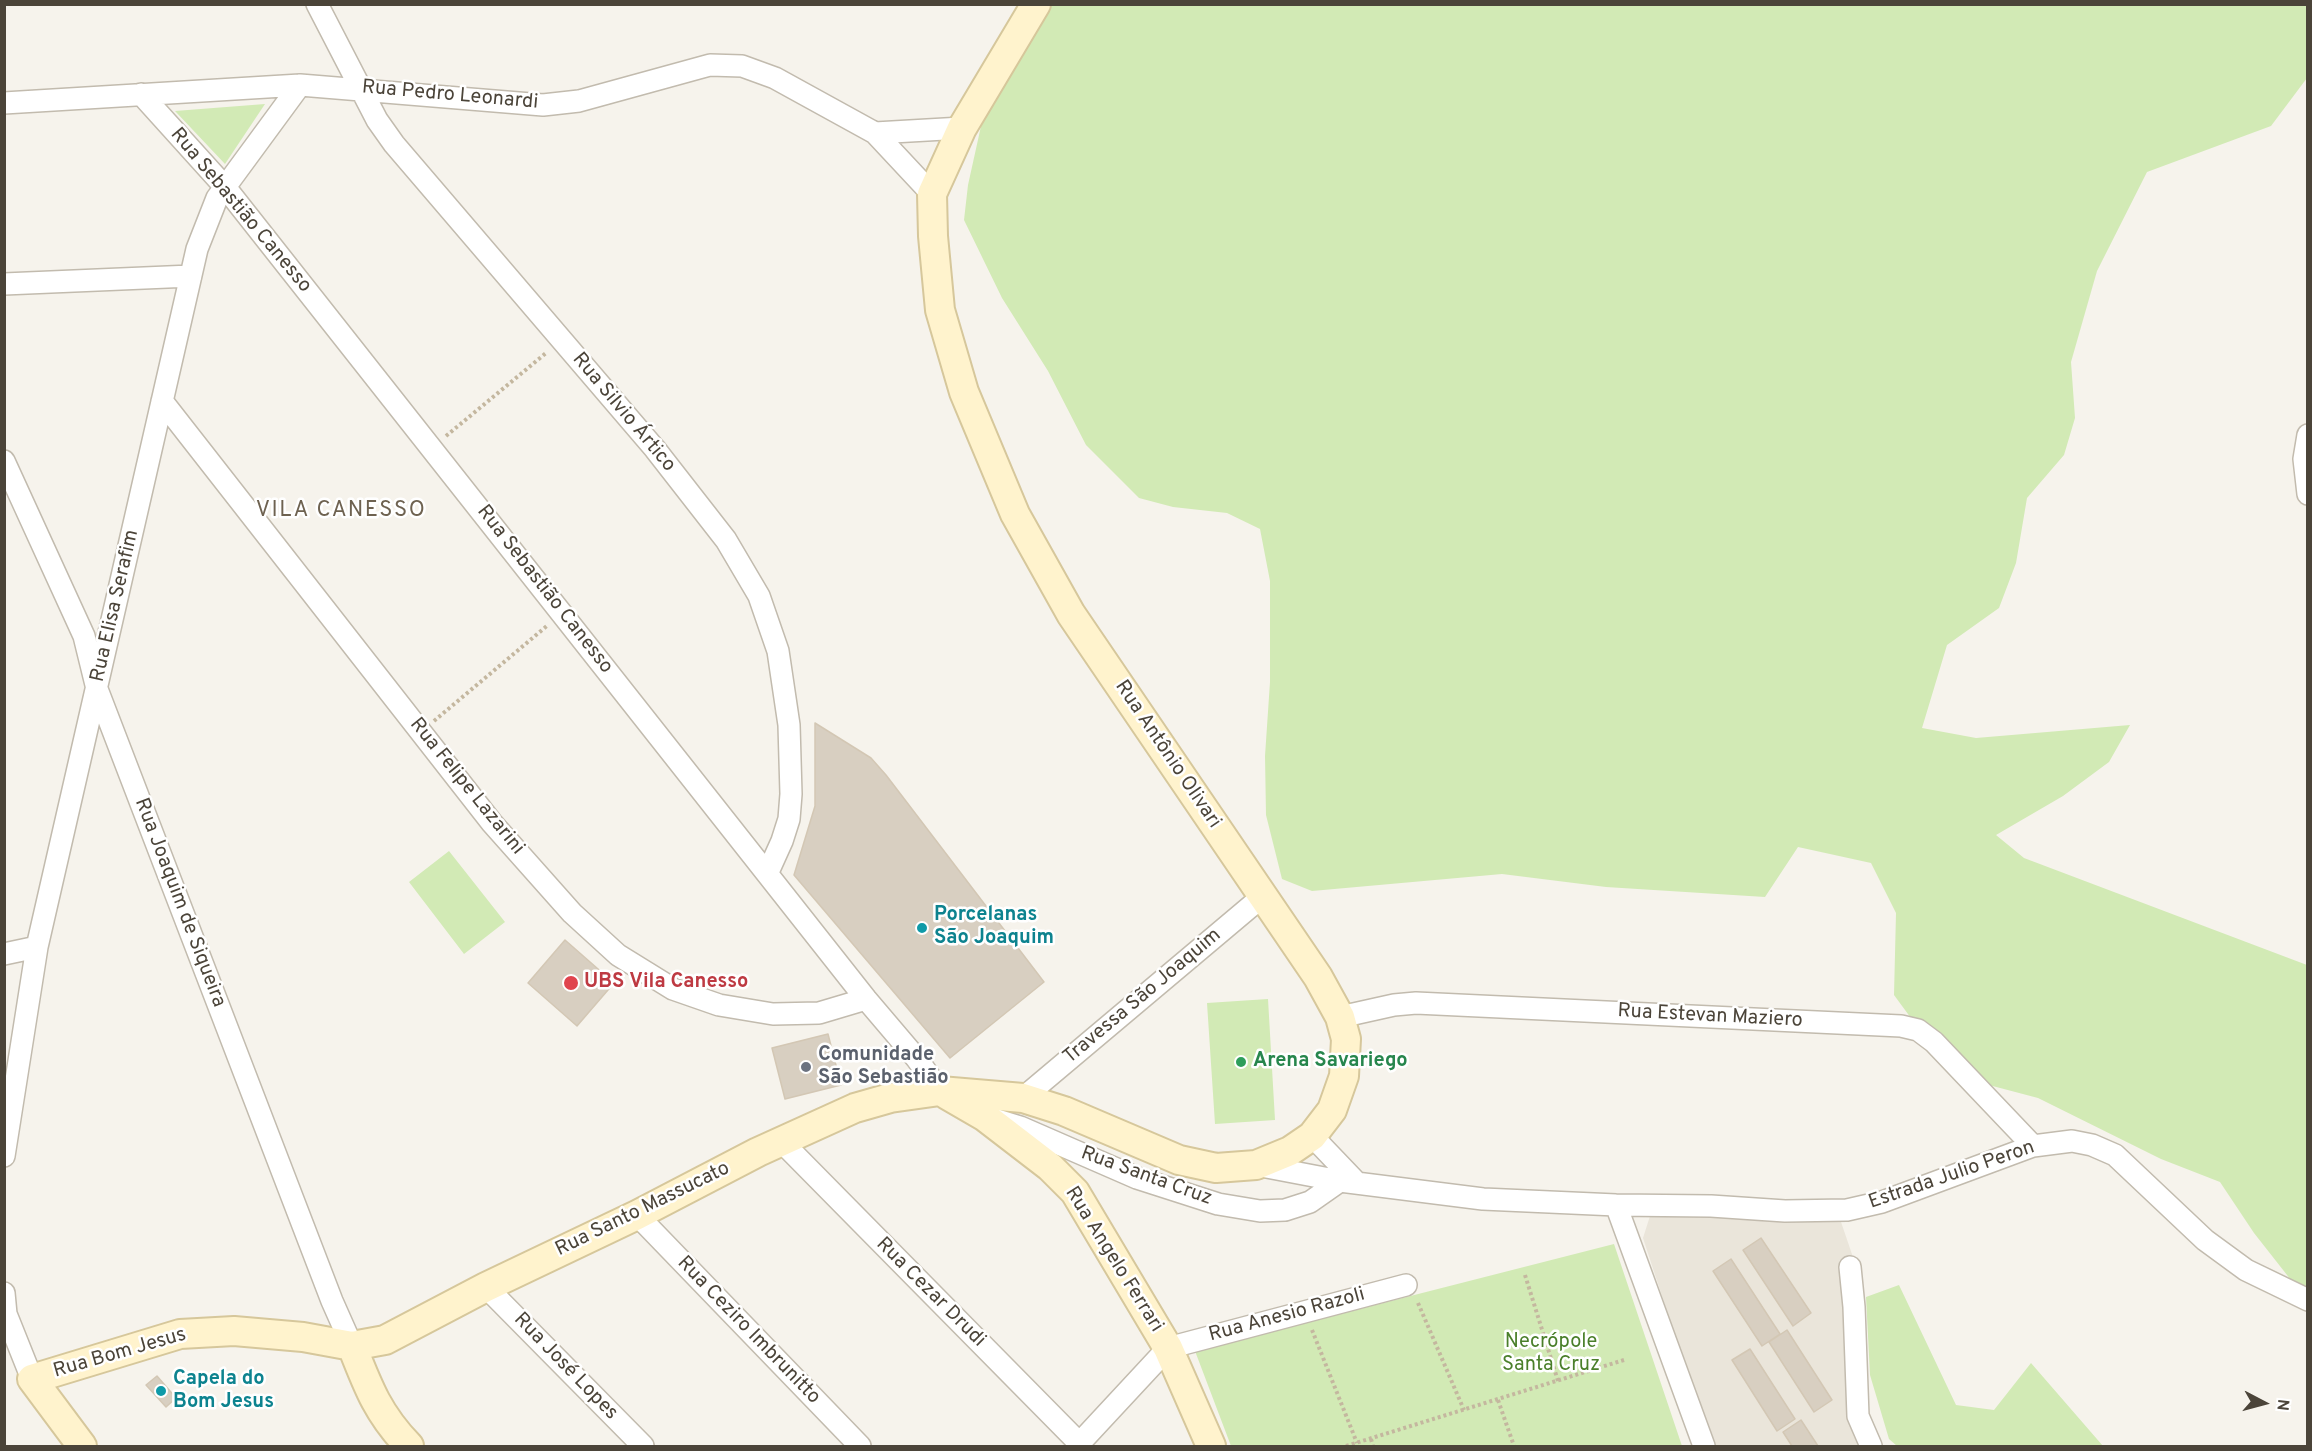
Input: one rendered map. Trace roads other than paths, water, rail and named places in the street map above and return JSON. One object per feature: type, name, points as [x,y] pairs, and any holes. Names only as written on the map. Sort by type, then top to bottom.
[{"type":"street","name":"Rua Silvio Ártico","points":[[317,4],[377,120],[394,144],[655,449],[726,540],[759,596],[778,651],[789,725],[791,794],[789,819],[768,872]]},
{"type":"street","name":"Rua Antônio Olivari","points":[[940,1091],[1023,1098],[1064,1111],[1179,1160],[1216,1168],[1256,1165],[1290,1151],[1312,1136],[1332,1110],[1344,1076],[1346,1039],[1340,1017],[1318,977],[1071,614],[1015,514],[964,392],[940,310],[933,236],[932,194],[962,128],[1036,4]]},
{"type":"street","name":"Rua Pedro Leonardi","points":[[4,103],[300,85],[543,105],[579,101],[710,65],[742,66],[775,78],[875,133],[932,194]]},
{"type":"street","name":"Rua Elisa Serafim","points":[[4,1156],[37,947],[201,239],[217,198],[300,85]]},
{"type":"street","name":"Rua Sebastião Canesso","points":[[141,94],[225,187],[866,999],[917,1059],[940,1091]]},
{"type":"street","points":[[875,133],[962,128]]},
{"type":"street","points":[[4,284],[191,276]]},
{"type":"street","name":"Rua Felipe Lazarini","points":[[162,401],[492,823],[572,913],[618,955],[673,989],[719,1005],[773,1014],[819,1014],[866,999]]},
{"type":"street","points":[[2307,435],[2304,459],[2307,494]]},
{"type":"street","name":"Rua Joaquim de Siqueira","points":[[4,462],[84,636],[97,689],[332,1301],[352,1346]]},
{"type":"street","name":"Travessa São Joaquim","points":[[1023,1098],[1263,896]]},
{"type":"street","points":[[4,954],[37,947]]},
{"type":"street","name":"Rua Estevan Maziero","points":[[1340,1017],[1394,1005],[1416,1003],[1901,1026],[1918,1030],[1934,1042],[2033,1146]]},
{"type":"street","name":"Rua Santo Massucato","points":[[352,1346],[385,1340],[486,1287],[637,1215],[781,1141],[855,1108],[890,1098],[940,1091]]},
{"type":"street","name":"Rua Angelo Ferrari","points":[[940,1091],[985,1117],[1050,1167],[1075,1192],[1168,1348],[1212,1446]]},
{"type":"street","name":"Rua Santa Cruz","points":[[985,1117],[1020,1127],[1137,1178],[1218,1204],[1239,1208],[1260,1211],[1285,1210],[1310,1202],[1348,1182]]},
{"type":"street","points":[[1312,1136],[1348,1182]]},
{"type":"street","name":"Rua Cezar Drudi","points":[[781,1141],[1078,1445]]},
{"type":"street","name":"Estrada Julio Peron","points":[[1256,1165],[1348,1182],[1484,1199],[1616,1205],[1712,1206],[1785,1211],[1847,1210],[1882,1202],[2033,1146],[2072,1141],[2091,1144],[2115,1155],[2205,1240],[2246,1270],[2307,1300]]},
{"type":"street","points":[[1616,1205],[1704,1446]]},
{"type":"street","name":"Rua Ceziro Imbrunitto","points":[[637,1215],[860,1446]]},
{"type":"street","points":[[1850,1267],[1854,1307],[1858,1416],[1871,1446]]},
{"type":"street","name":"Rua Anesio Razoli","points":[[1168,1348],[1406,1285]]},
{"type":"street","name":"Rua José Lopes","points":[[486,1287],[643,1446]]},
{"type":"street","points":[[4,1293],[6,1314],[32,1379],[82,1446]]},
{"type":"street","name":"Rua Bom Jesus","points":[[32,1379],[180,1334],[234,1331],[303,1337],[352,1346]]},
{"type":"street","points":[[352,1346],[374,1402],[409,1446]]},
{"type":"street","points":[[1078,1445],[1168,1348]]},
{"type":"place","name":"Porcelanas São Joaquim","points":[[922,928]]},
{"type":"place","name":"UBS Vila Canesso","points":[[571,983]]},
{"type":"place","name":"Arena Savariego","points":[[1241,1062]]},
{"type":"place","name":"Comunidade São Sebastião","points":[[806,1067]]},
{"type":"place","name":"Capela do Bom Jesus","points":[[161,1391]]},
{"type":"district","name":"VILA CANESSO","points":[[341,512]]},
{"type":"park label","name":"Necrópole Santa Cruz","points":[[1551,1354]]}]
